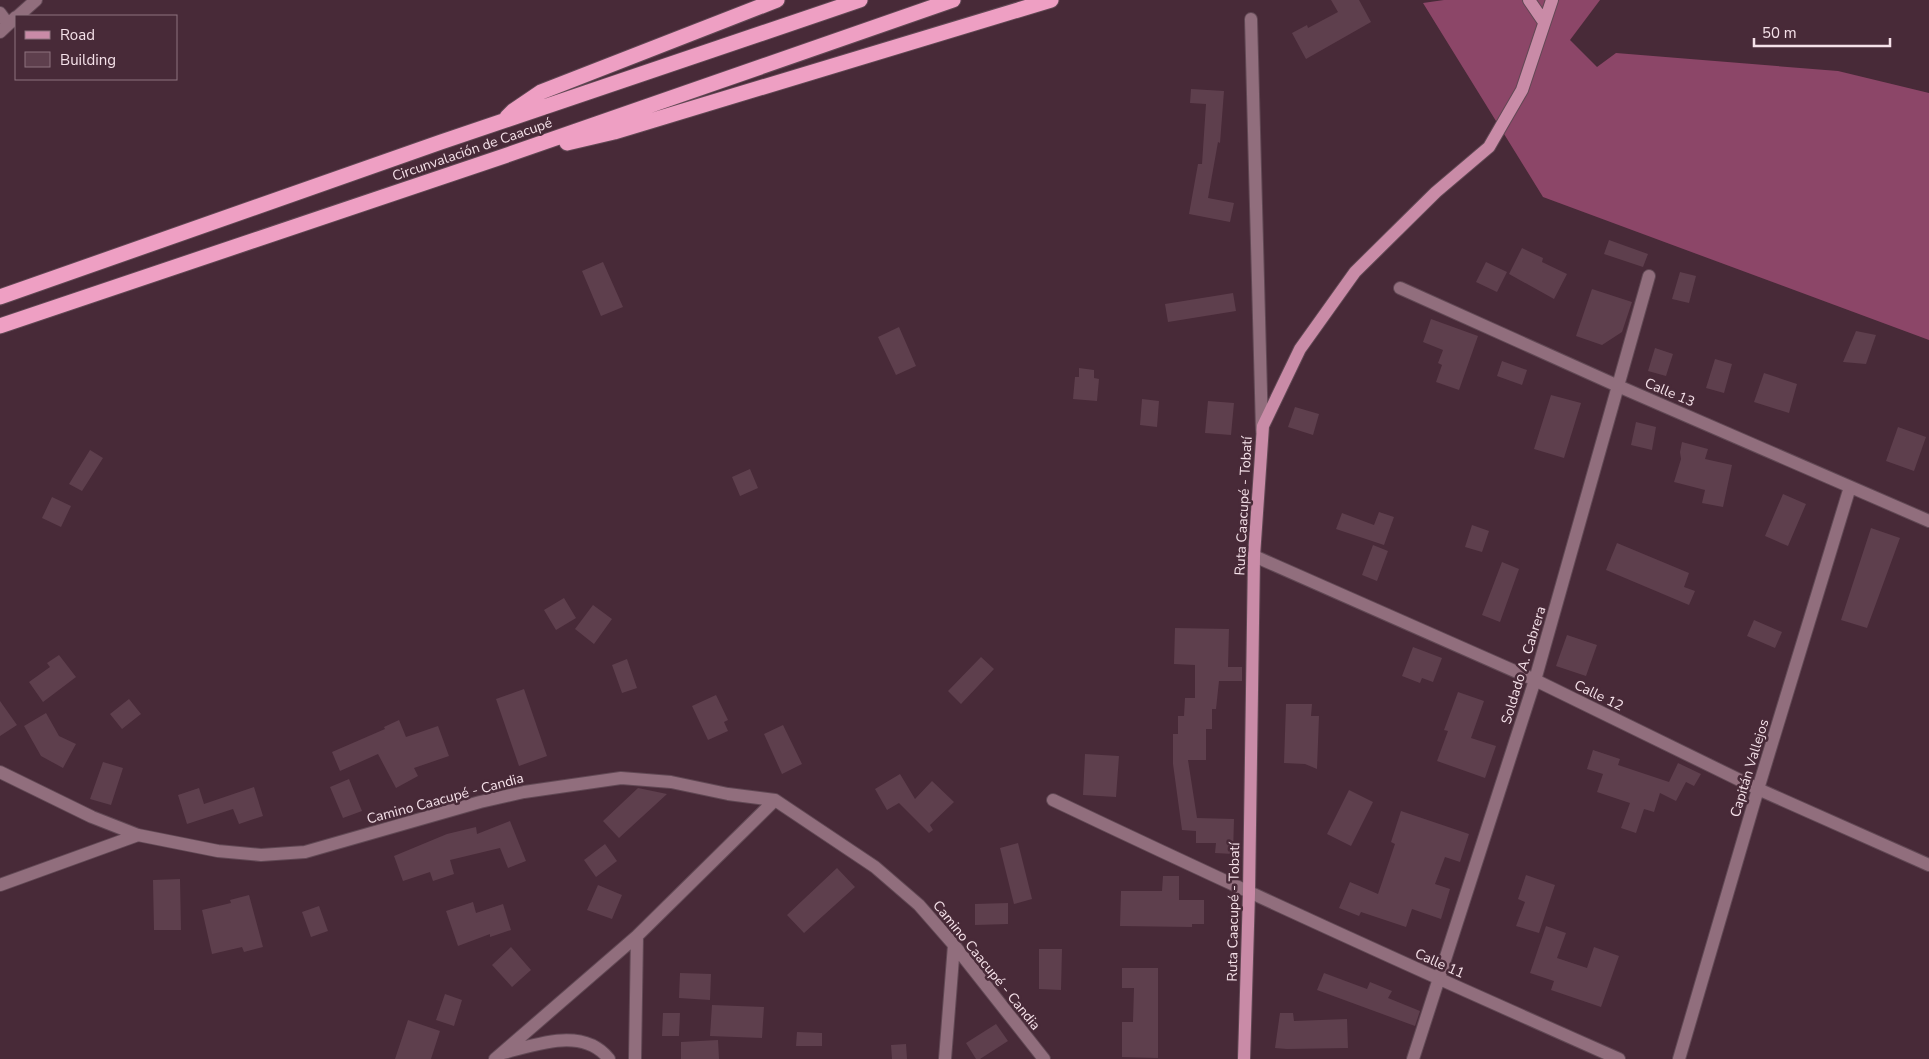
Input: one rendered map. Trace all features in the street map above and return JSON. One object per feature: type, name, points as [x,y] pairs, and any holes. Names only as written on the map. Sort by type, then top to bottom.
[{"type":"highway","points":[[502,122],[513,111],[541,92],[777,0]]},
{"type":"highway","name":"Circunvalación de Caacupé","points":[[0,297],[502,122],[860,0]]},
{"type":"highway","name":"Circunvalación de Caacupé","points":[[0,326],[510,154],[953,0]]},
{"type":"highway","points":[[510,154],[521,156],[614,132],[1050,0]]},
{"type":"main road","points":[[1530,0],[1544,22]]},
{"type":"main road","name":"Ruta Caacupé - Tobatí","points":[[1244,1059],[1249,893],[1254,556],[1263,426],[1300,349],[1355,272],[1436,192],[1489,147],[1522,90],[1552,0]]},
{"type":"street","points":[[19,15],[36,0]]},
{"type":"street","points":[[0,13],[11,22]]},
{"type":"street","points":[[1251,19],[1262,433]]},
{"type":"street","name":"Soldado A. Cabrera","points":[[1413,1059],[1535,680],[1649,276]]},
{"type":"street","name":"Calle 13","points":[[1400,288],[1618,386],[1929,521]]},
{"type":"street","name":"Capitán Vallejos","points":[[1679,1059],[1758,789],[1850,487]]},
{"type":"street","name":"Calle 12","points":[[1254,556],[1535,680],[1758,789],[1929,865]]},
{"type":"street","name":"Camino Caacupé - Candia","points":[[0,772],[92,817],[138,834],[218,852],[261,855],[305,852],[489,800],[570,784],[621,778],[672,782],[728,794],[775,800],[875,866],[919,905],[954,945],[1044,1059]]},
{"type":"street","points":[[498,1056],[637,936],[775,800]]},
{"type":"street","name":"Calle 11","points":[[1053,800],[1438,980],[1619,1059]]},
{"type":"street","points":[[0,885],[138,834]]},
{"type":"street","points":[[635,1059],[637,936]]},
{"type":"street","points":[[945,1059],[954,945]]},
{"type":"street","points":[[498,1056],[554,1040],[582,1041],[603,1051],[609,1059]]},
{"type":"shaded area","points":[[1444,0],[1600,0],[1570,40],[1597,67],[1616,53],[1838,71],[1929,93],[1929,340],[1543,197],[1423,3]]},
{"type":"building","points":[[1331,0],[1359,0],[1371,22],[1306,59],[1292,33],[1307,25],[1308,28],[1338,12]]},
{"type":"building","points":[[1191,89],[1224,91],[1220,143],[1218,142],[1208,198],[1234,203],[1230,222],[1189,214],[1198,164],[1202,164],[1206,104],[1190,103]]},
{"type":"building","points":[[1609,240],[1648,254],[1643,267],[1604,254]]},
{"type":"building","points":[[1522,248],[1543,258],[1542,262],[1567,274],[1554,299],[1509,274]]},
{"type":"building","points":[[603,262],[623,307],[601,316],[582,271]]},
{"type":"building","points":[[1486,262],[1507,272],[1497,292],[1476,282]]},
{"type":"building","points":[[1680,272],[1696,276],[1689,303],[1672,299]]},
{"type":"building","points":[[1592,289],[1632,302],[1622,332],[1602,345],[1576,336]]},
{"type":"building","points":[[1233,293],[1236,311],[1168,322],[1165,304]]},
{"type":"building","points":[[1431,319],[1478,336],[1459,390],[1436,382],[1442,365],[1438,363],[1443,350],[1423,342]]},
{"type":"building","points":[[899,327],[916,366],[896,375],[878,337]]},
{"type":"building","points":[[1856,331],[1876,335],[1866,364],[1843,362]]},
{"type":"building","points":[[1655,348],[1673,354],[1666,376],[1648,371]]},
{"type":"building","points":[[1715,359],[1732,364],[1724,393],[1706,388]]},
{"type":"building","points":[[1502,361],[1527,370],[1522,385],[1497,376]]},
{"type":"building","points":[[1079,368],[1094,370],[1094,378],[1099,379],[1097,401],[1073,399],[1075,377],[1079,377]]},
{"type":"building","points":[[1764,373],[1797,384],[1789,413],[1754,402]]},
{"type":"building","points":[[1551,395],[1581,403],[1564,458],[1534,449]]},
{"type":"building","points":[[1142,399],[1159,401],[1157,427],[1140,425]]},
{"type":"building","points":[[1208,401],[1234,403],[1231,435],[1205,433]]},
{"type":"building","points":[[1295,407],[1319,414],[1313,435],[1288,427]]},
{"type":"building","points":[[1636,422],[1656,427],[1652,450],[1631,445]]},
{"type":"building","points":[[1898,427],[1926,437],[1914,471],[1886,461]]},
{"type":"building","points":[[1682,442],[1708,449],[1705,459],[1732,465],[1723,507],[1702,503],[1705,490],[1674,482],[1681,459]]},
{"type":"building","points":[[90,450],[103,458],[82,491],[69,484]]},
{"type":"building","points":[[750,469],[758,488],[740,496],[732,477]]},
{"type":"building","points":[[1783,494],[1806,504],[1788,546],[1765,536]]},
{"type":"building","points":[[52,497],[71,506],[61,527],[42,518]]},
{"type":"building","points":[[1379,512],[1394,517],[1384,545],[1336,529],[1342,513],[1374,525]]},
{"type":"building","points":[[1472,525],[1489,531],[1482,552],[1465,547]]},
{"type":"building","points":[[1871,528],[1900,538],[1867,628],[1841,620]]},
{"type":"building","points":[[1617,543],[1689,573],[1684,587],[1695,591],[1689,605],[1606,570]]},
{"type":"building","points":[[1373,545],[1388,551],[1377,581],[1362,575]]},
{"type":"building","points":[[1502,562],[1519,569],[1500,622],[1482,615]]},
{"type":"building","points":[[564,598],[576,618],[556,630],[544,610]]},
{"type":"building","points":[[593,605],[612,619],[594,644],[575,629]]},
{"type":"building","points":[[1754,620],[1782,632],[1775,648],[1747,636]]},
{"type":"building","points":[[1175,628],[1229,629],[1228,667],[1242,667],[1242,681],[1219,681],[1216,709],[1212,709],[1212,729],[1206,729],[1206,760],[1188,760],[1197,818],[1234,819],[1233,854],[1215,853],[1216,843],[1196,843],[1196,831],[1182,830],[1173,764],[1173,734],[1178,734],[1178,716],[1184,716],[1185,698],[1195,698],[1195,665],[1174,664]]},
{"type":"building","points":[[1567,635],[1597,645],[1586,676],[1556,666]]},
{"type":"building","points":[[1413,647],[1442,658],[1433,682],[1422,678],[1420,683],[1402,676]]},
{"type":"building","points":[[59,655],[76,677],[43,702],[29,682],[50,667],[47,663]]},
{"type":"building","points":[[981,657],[994,669],[961,704],[948,691]]},
{"type":"building","points":[[627,659],[637,688],[622,693],[612,665]]},
{"type":"building","points":[[524,689],[547,756],[519,766],[496,699]]},
{"type":"building","points":[[1458,692],[1484,701],[1471,738],[1496,746],[1485,778],[1437,761],[1448,731],[1444,730]]},
{"type":"building","points":[[716,695],[728,720],[724,722],[728,731],[708,740],[692,706]]},
{"type":"building","points":[[129,699],[141,714],[122,729],[110,714]]},
{"type":"building","points":[[0,701],[17,725],[0,736]]},
{"type":"building","points":[[1286,704],[1312,704],[1311,716],[1319,716],[1317,769],[1305,764],[1284,763]]},
{"type":"building","points":[[46,713],[59,736],[76,744],[63,768],[41,756],[24,726]]},
{"type":"building","points":[[399,720],[406,737],[438,726],[449,756],[414,768],[418,776],[396,788],[378,754],[340,771],[332,752],[385,729],[384,727]]},
{"type":"building","points":[[783,725],[802,764],[782,774],[764,734]]},
{"type":"building","points":[[1593,750],[1620,759],[1618,765],[1669,782],[1678,763],[1701,774],[1694,786],[1686,782],[1676,801],[1660,793],[1654,812],[1644,809],[1636,833],[1621,828],[1630,803],[1597,792],[1603,774],[1587,769]]},
{"type":"building","points":[[1085,754],[1119,756],[1116,797],[1083,795]]},
{"type":"building","points":[[103,762],[123,768],[111,805],[90,799]]},
{"type":"building","points":[[900,774],[915,799],[932,781],[954,802],[930,825],[933,830],[929,833],[899,803],[887,810],[875,789]]},
{"type":"building","points":[[349,779],[362,811],[343,818],[330,787]]},
{"type":"building","points":[[254,787],[263,816],[239,824],[233,809],[187,824],[178,795],[199,788],[204,804]]},
{"type":"building","points":[[638,788],[667,794],[619,838],[603,821]]},
{"type":"building","points":[[1349,790],[1373,802],[1351,846],[1327,834]]},
{"type":"building","points":[[1401,811],[1469,834],[1460,862],[1445,857],[1435,884],[1450,889],[1441,919],[1412,909],[1406,927],[1361,912],[1359,916],[1339,908],[1350,882],[1378,894],[1395,844],[1391,842]]},
{"type":"building","points":[[510,821],[526,861],[508,868],[500,848],[450,860],[454,874],[433,881],[430,872],[403,881],[394,856],[447,834],[476,827],[477,834]]},
{"type":"building","points":[[1018,843],[1032,899],[1014,904],[1000,848]]},
{"type":"building","points":[[605,844],[617,861],[596,877],[584,860]]},
{"type":"building","points":[[837,868],[855,887],[804,933],[787,915]]},
{"type":"building","points":[[1526,875],[1555,885],[1539,933],[1516,926],[1525,902],[1518,899]]},
{"type":"building","points":[[1163,876],[1179,876],[1179,900],[1204,900],[1204,924],[1192,924],[1192,927],[1120,926],[1121,891],[1162,891]]},
{"type":"building","points":[[180,879],[181,930],[154,930],[153,880]]},
{"type":"building","points":[[598,885],[622,895],[612,919],[587,910]]},
{"type":"building","points":[[249,895],[263,947],[244,952],[242,947],[212,954],[202,910],[231,903],[230,900]]},
{"type":"building","points":[[473,902],[476,913],[503,904],[511,930],[490,937],[490,934],[458,946],[446,911]]},
{"type":"building","points":[[1008,903],[1008,924],[975,925],[975,904]]},
{"type":"building","points":[[319,906],[328,931],[311,937],[302,912]]},
{"type":"building","points":[[1546,926],[1566,933],[1557,958],[1587,968],[1594,947],[1619,956],[1601,1007],[1551,990],[1554,981],[1530,973]]},
{"type":"building","points":[[511,947],[531,970],[512,987],[492,965]]},
{"type":"building","points":[[1039,949],[1062,949],[1061,990],[1039,989]]},
{"type":"building","points":[[1122,968],[1158,968],[1158,1058],[1122,1057],[1122,1022],[1133,1022],[1134,988],[1122,988]]},
{"type":"building","points":[[680,973],[711,974],[710,1000],[679,998]]},
{"type":"building","points":[[1324,973],[1367,989],[1370,982],[1392,991],[1388,998],[1420,1011],[1415,1026],[1317,990]]},
{"type":"building","points":[[445,994],[462,1000],[454,1026],[436,1020]]},
{"type":"building","points":[[712,1005],[764,1007],[762,1038],[710,1036]]},
{"type":"building","points":[[663,1013],[680,1013],[679,1036],[662,1036]]},
{"type":"building","points":[[1280,1013],[1293,1013],[1294,1021],[1347,1019],[1348,1048],[1275,1048]]},
{"type":"building","points":[[408,1020],[440,1031],[431,1059],[395,1059]]},
{"type":"building","points":[[996,1024],[1008,1041],[980,1059],[976,1059],[966,1043]]},
{"type":"building","points":[[797,1032],[822,1033],[822,1046],[796,1046]]},
{"type":"building","points":[[718,1040],[719,1059],[681,1059],[681,1042]]},
{"type":"building","points":[[906,1044],[907,1059],[892,1059],[891,1045]]}]
